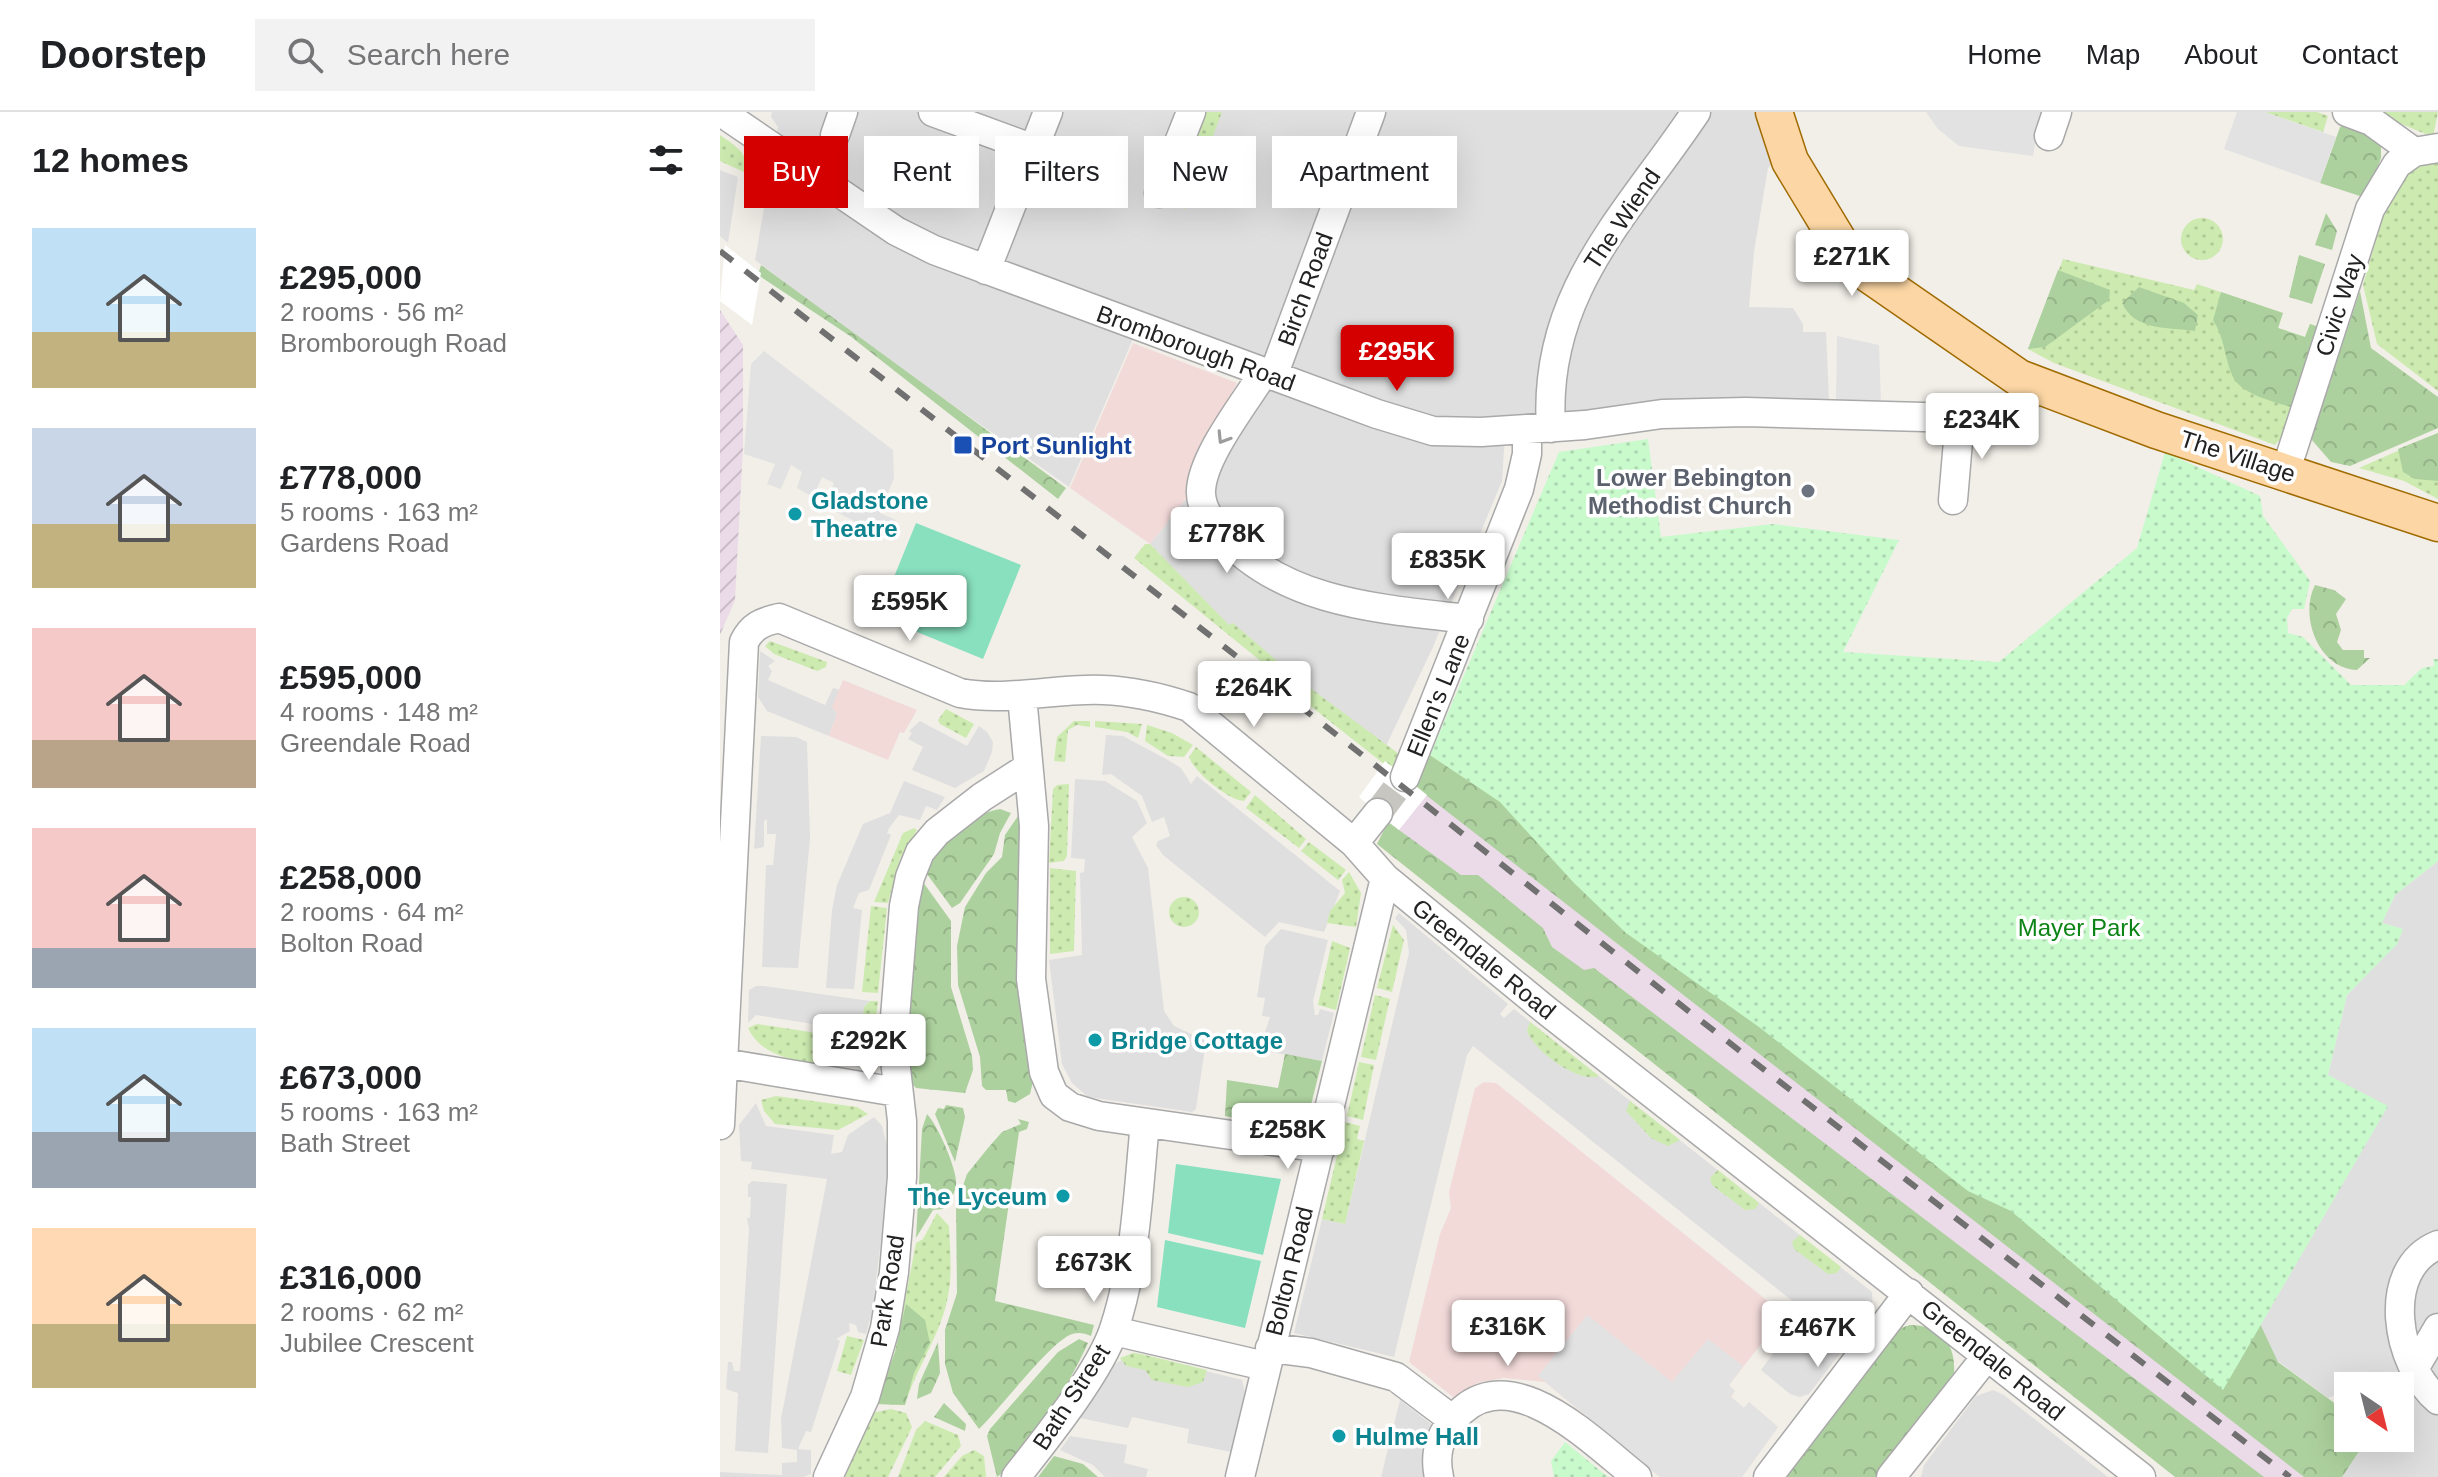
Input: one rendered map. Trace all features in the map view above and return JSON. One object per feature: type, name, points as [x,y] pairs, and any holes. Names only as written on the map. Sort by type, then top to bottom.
[{"type":"main road","name":"The Village","points":[[1774,112],[1790,161],[1842,247],[1870,275],[2019,378],[2156,430],[2286,470],[2438,523]]},
{"type":"street","points":[[933,112],[999,136]]},
{"type":"street","points":[[1039,136],[1048,112]]},
{"type":"street","points":[[1182,136],[1191,112]]},
{"type":"street","name":"Birch Road","points":[[1371,112],[1268,374],[1211,457],[1202,481],[1202,506],[1214,526],[1250,560],[1292,585],[1367,606],[1469,619]]},
{"type":"street","name":"The Wiend","points":[[1539,429],[1549,403],[1555,356],[1589,261],[1696,112]]},
{"type":"street","name":"Civic Way","points":[[2347,112],[2426,150]]},
{"type":"street","name":"Bromborough Road","points":[[725,113],[896,231],[934,250],[1268,374],[1433,431],[1539,429],[1662,414],[1746,412],[1960,418],[2014,410],[2039,386]]},
{"type":"street","name":"Civic Way","points":[[2286,470],[2370,209],[2390,172],[2426,150]]},
{"type":"street","points":[[986,270],[1011,208]]},
{"type":"street","points":[[1953,500],[1960,418]]},
{"type":"street","name":"Ellen's Lane","points":[[1405,777],[1469,619],[1519,489],[1527,454],[1539,429]]},
{"type":"street","name":"Greendale Road","points":[[723,1063],[744,642],[760,623],[779,618],[795,623],[960,693],[986,698],[1104,690],[1162,698],[1189,707],[1354,843],[1385,878],[1547,1011],[2141,1477]]},
{"type":"street","points":[[1022,696],[1034,826],[1031,979],[1044,1072],[1054,1095],[1070,1107],[1145,1123],[1321,1148]]},
{"type":"street","name":"Park Road","points":[[828,1477],[865,1397],[885,1328],[902,1177],[902,1121],[892,1052],[904,906],[920,852],[971,805],[1027,768]]},
{"type":"street","points":[[1354,843],[1378,813]]},
{"type":"street","name":"Bolton Road","points":[[1240,1477],[1385,878]]},
{"type":"street","points":[[720,1125],[723,1063],[897,1092]]},
{"type":"street","name":"Bath Street","points":[[1016,1477],[1062,1416],[1114,1331],[1130,1264],[1145,1123]]},
{"type":"street","points":[[2438,1245],[2422,1251],[2406,1269],[2400,1294],[2406,1347],[2427,1392],[2438,1400]]},
{"type":"street","points":[[1768,1477],[1909,1293]]},
{"type":"street","points":[[2414,1369],[2438,1328]]},
{"type":"street","points":[[1114,1331],[1268,1357],[1311,1353],[1396,1377],[1453,1420]]},
{"type":"street","points":[[1891,1477],[1987,1356]]},
{"type":"street","points":[[1439,1477],[1436,1463],[1439,1442],[1453,1420],[1471,1402],[1502,1393],[1539,1403],[1637,1477]]},
{"type":"shaded area","points":[[772,112],[1754,112],[1773,164],[1768,168],[1754,252],[1749,307],[1793,308],[1803,324],[1803,332],[1826,332],[1829,400],[1506,419],[1502,481],[1433,647],[1386,746],[1298,679],[1233,624],[1229,626],[1150,544],[1189,495],[1268,365],[1142,318],[1069,487],[872,348],[755,260],[764,208],[848,208],[848,136],[776,136],[778,127],[771,117]]},
{"type":"shaded area","points":[[1926,112],[2041,112],[2033,156],[1959,146],[1938,129]]},
{"type":"shaded area","points":[[2237,112],[2265,112],[2336,137],[2320,183],[2224,149]]},
{"type":"shaded area","points":[[720,170],[738,177],[728,243],[720,236]]},
{"type":"shaded area","points":[[720,310],[743,345],[743,447],[735,600],[720,635]]},
{"type":"shaded area","points":[[1837,336],[1879,345],[1881,403],[1836,401]]},
{"type":"shaded area","points":[[1133,343],[1237,383],[1193,462],[1189,495],[1150,544],[1070,488]]},
{"type":"shaded area","points":[[764,351],[893,450],[894,478],[880,513],[896,520],[891,534],[854,521],[825,506],[834,483],[822,477],[813,497],[797,488],[802,472],[791,465],[781,489],[767,484],[775,464],[744,454],[751,364]]},
{"type":"shaded area","points":[[760,651],[775,661],[768,666],[772,671],[768,680],[825,705],[833,688],[840,690],[833,707],[837,714],[829,736],[767,711],[758,697]]},
{"type":"shaded area","points":[[843,680],[917,710],[904,733],[900,732],[888,760],[829,736],[837,714],[832,707]]},
{"type":"shaded area","points":[[920,721],[967,746],[979,726],[987,732],[993,742],[984,771],[955,788],[912,770],[923,747],[908,739],[912,733],[909,731]]},
{"type":"shaded area","points":[[1106,735],[1123,736],[1168,760],[1181,768],[1191,784],[1197,776],[1340,891],[1324,932],[1279,922],[1265,937],[1163,855],[1156,845],[1170,836],[1164,817],[1152,822],[1142,796],[1111,774],[1102,775]]},
{"type":"shaded area","points":[[761,736],[796,737],[807,742],[810,838],[798,968],[762,967],[766,865],[773,865],[776,834],[767,834],[767,819],[764,821],[764,847],[754,849]]},
{"type":"shaded area","points":[[1430,755],[2223,1390],[2342,1477],[2183,1477],[1383,848]]},
{"type":"shaded area","points":[[1075,779],[1105,781],[1137,801],[1147,823],[1132,837],[1148,868],[1164,1011],[1174,1026],[1206,1041],[1196,1109],[1192,1112],[1088,1097],[1072,1083],[1062,1064],[1049,960],[1082,955],[1080,873],[1084,872],[1085,859],[1071,858]]},
{"type":"shaded area","points":[[904,781],[945,797],[937,810],[926,806],[920,820],[899,815],[889,828],[887,833],[891,835],[869,890],[859,893],[853,908],[862,910],[854,989],[826,988],[837,885],[863,824],[890,813]]},
{"type":"shaded area","points":[[2438,861],[2438,1477],[2342,1477],[2359,1452],[2414,1452],[2414,1372],[2334,1372],[2334,1395],[2328,1398],[2251,1341],[2387,1107],[2328,1075],[2347,995],[2397,943],[2402,929],[2382,923],[2395,895]]},
{"type":"shaded area","points":[[1399,913],[1508,1004],[1500,1014],[1504,1018],[1514,1009],[1872,1292],[1873,1310],[1809,1394],[1800,1397],[1790,1394],[1761,1370],[1805,1311],[1473,1046],[1467,1055],[1394,1357],[1294,1333],[1322,1219],[1345,1224],[1409,953],[1406,930],[1395,918]]},
{"type":"shaded area","points":[[1281,929],[1328,940],[1313,1001],[1315,1015],[1320,1009],[1334,1013],[1322,1061],[1259,1050],[1270,1017],[1262,1016],[1265,998],[1257,997],[1265,946]]},
{"type":"shaded area","points":[[756,986],[870,1001],[864,1007],[863,1018],[853,1016],[851,1030],[756,1015],[748,1023],[749,990]]},
{"type":"shaded area","points":[[1484,1082],[1496,1083],[1779,1310],[1780,1320],[1729,1385],[1735,1391],[1731,1397],[1744,1408],[1749,1402],[1778,1427],[1742,1477],[1660,1477],[1545,1382],[1504,1378],[1477,1383],[1453,1397],[1409,1362],[1440,1234],[1451,1208],[1449,1192],[1475,1088]]},
{"type":"shaded area","points":[[756,1103],[766,1126],[834,1135],[831,1154],[842,1152],[848,1135],[874,1117],[882,1126],[891,1162],[872,1312],[866,1334],[858,1332],[856,1325],[849,1323],[850,1331],[836,1339],[840,1341],[811,1432],[806,1431],[798,1449],[811,1450],[811,1474],[803,1477],[720,1477],[720,1472],[782,1475],[782,1463],[797,1462],[797,1450],[782,1448],[781,1419],[827,1179],[751,1169],[752,1162],[741,1161],[739,1125]]},
{"type":"shaded area","points":[[752,1181],[787,1184],[768,1453],[735,1451],[738,1393],[726,1389],[728,1362],[732,1362],[734,1371],[740,1371],[749,1229],[747,1218],[750,1218],[751,1197],[748,1197],[748,1185]]},
{"type":"shaded area","points":[[1587,1315],[1672,1382],[1708,1339],[1743,1366],[1729,1385],[1735,1391],[1730,1396],[1744,1408],[1749,1402],[1778,1427],[1742,1477],[1660,1477],[1538,1376]]},
{"type":"shaded area","points":[[1133,1353],[1242,1380],[1245,1392],[1231,1452],[1187,1443],[1189,1429],[1132,1417],[1128,1428],[1080,1418],[1115,1364]]},
{"type":"shaded area","points":[[1993,1390],[2004,1395],[2108,1477],[1921,1477],[1924,1465],[1976,1396]]},
{"type":"shaded area","points":[[1400,1400],[1431,1424],[1423,1457],[1424,1477],[1381,1477]]},
{"type":"shaded area","points":[[1070,1436],[1127,1445],[1124,1463],[1148,1469],[1146,1477],[1105,1477],[1093,1465],[1060,1450]]},
{"type":"green space","points":[[1197,112],[1222,112],[1213,136],[1188,136]]},
{"type":"green space","points":[[2265,112],[2317,112],[2328,116],[2323,132]]},
{"type":"green space","points":[[2372,112],[2438,112],[2433,137]]},
{"type":"green space","points":[[2351,122],[2381,142],[2381,158],[2366,198],[2320,183],[2340,127]]},
{"type":"green space","points":[[720,135],[743,155],[744,172],[720,161]]},
{"type":"green space","points":[[2425,163],[2438,163],[2438,391],[2377,344],[2363,285],[2389,195],[2405,177]]},
{"type":"green space","points":[[2326,213],[2337,231],[2332,250],[2315,245]]},
{"type":"green space","points":[[2202,218],[2217,224],[2223,239],[2217,254],[2202,260],[2187,254],[2181,239],[2187,224]]},
{"type":"green space","points":[[2299,255],[2325,264],[2312,304],[2289,297]]},
{"type":"green space","points":[[2063,259],[2194,290],[2197,284],[2283,313],[2278,328],[2305,337],[2310,324],[2322,328],[2285,434],[2275,445],[2054,363],[2028,349]]},
{"type":"green space","points":[[761,265],[1066,488],[1058,499],[850,336],[758,275]]},
{"type":"green space","points":[[2058,270],[2110,290],[2109,300],[2045,347],[2028,349]]},
{"type":"green space","points":[[2139,287],[2184,303],[2198,315],[2195,331],[2152,326],[2135,319],[2122,303]]},
{"type":"green space","points":[[2360,291],[2371,348],[2438,397],[2438,428],[2350,466],[2331,462],[2311,439]]},
{"type":"green space","points":[[2221,292],[2283,313],[2278,328],[2305,337],[2310,324],[2322,328],[2294,408],[2259,397],[2236,382],[2213,320]]},
{"type":"green space","points":[[2438,433],[2438,499],[2404,481],[2359,468]]},
{"type":"green space","points":[[2438,433],[2438,481],[2415,479],[2403,472],[2398,449]]},
{"type":"green space","name":"Mayer Park","points":[[1648,439],[1661,537],[1773,524],[1899,540],[1843,652],[1999,662],[2137,548],[2165,452],[2260,496],[2263,516],[2310,581],[2304,609],[2292,609],[2287,618],[2288,633],[2303,637],[2351,685],[2404,685],[2422,668],[2434,666],[2433,659],[2438,659],[2438,861],[2395,895],[2382,923],[2403,929],[2397,944],[2347,995],[2328,1075],[2388,1106],[2223,1390],[2011,1211],[1968,1191],[1759,1027],[1626,933],[1574,883],[1500,802],[1430,755],[1559,452]]},
{"type":"green space","points":[[916,523],[1021,565],[983,659],[878,616]]},
{"type":"green space","points":[[1145,544],[1150,544],[1229,625],[1233,623],[1298,679],[1399,754],[1393,771],[1266,671],[1268,667],[1134,558]]},
{"type":"green space","points":[[2315,585],[2334,590],[2346,599],[2336,614],[2341,630],[2337,642],[2343,650],[2364,650],[2364,658],[2370,658],[2357,670],[2332,661],[2315,638],[2309,611]]},
{"type":"green space","points":[[770,641],[827,662],[826,667],[817,671],[774,654],[765,646]]},
{"type":"green space","points":[[946,709],[974,724],[966,738],[940,724],[938,720]]},
{"type":"green space","points":[[1074,721],[1090,721],[1090,727],[1077,725],[1068,730],[1065,762],[1054,761],[1057,737]]},
{"type":"green space","points":[[1095,721],[1142,724],[1138,738],[1127,732],[1095,727]]},
{"type":"green space","points":[[1147,725],[1172,733],[1193,745],[1184,757],[1168,756],[1145,741]]},
{"type":"green space","points":[[1196,747],[1251,792],[1244,801],[1221,791],[1197,770],[1189,757]]},
{"type":"green space","points":[[1430,755],[2247,1296],[2278,1362],[2334,1403],[2334,1452],[2359,1452],[2342,1477],[2304,1477],[1413,785]]},
{"type":"green space","points":[[1069,784],[1067,856],[1064,861],[1049,863],[1053,789],[1057,785]]},
{"type":"green space","points":[[1255,795],[1306,839],[1299,848],[1246,808]]},
{"type":"green space","points":[[1000,809],[1011,813],[1000,833],[994,854],[960,903],[952,908],[924,870],[956,832],[977,817]]},
{"type":"green space","points":[[1018,816],[1022,820],[1035,1073],[1030,1094],[1015,1103],[1008,1101],[1006,1090],[986,1090],[982,1086],[980,1057],[958,985],[957,946],[965,907],[986,873],[1002,857],[1005,835]]},
{"type":"green space","points":[[1388,822],[1461,875],[1478,875],[1543,928],[1552,947],[1584,970],[1594,968],[2264,1477],[2175,1477],[1377,844]]},
{"type":"green space","points":[[914,828],[917,830],[900,859],[888,903],[874,902],[903,833]]},
{"type":"green space","points":[[1309,842],[1346,870],[1338,880],[1301,851]]},
{"type":"green space","points":[[1050,868],[1076,871],[1074,951],[1050,954]]},
{"type":"green space","points":[[1349,872],[1361,893],[1356,927],[1327,923],[1330,911],[1345,893],[1342,880]]},
{"type":"green space","points":[[920,878],[951,921],[951,987],[972,1056],[973,1070],[965,1093],[916,1088],[907,1078],[906,1008]]},
{"type":"green space","points":[[1184,897],[1195,901],[1199,912],[1195,923],[1184,927],[1173,923],[1169,912],[1173,901]]},
{"type":"green space","points":[[871,906],[887,908],[878,993],[862,992]]},
{"type":"green space","points":[[1393,925],[1404,940],[1392,992],[1377,988]]},
{"type":"green space","points":[[1332,941],[1350,948],[1336,1010],[1318,1005]]},
{"type":"green space","points":[[1375,995],[1390,999],[1376,1060],[1361,1057]]},
{"type":"green space","points":[[870,1001],[878,1001],[874,1035],[861,1033],[864,1007]]},
{"type":"green space","points":[[1530,1022],[1599,1076],[1580,1075],[1558,1064],[1531,1039],[1527,1031]]},
{"type":"green space","points":[[757,1024],[871,1041],[852,1060],[808,1062],[766,1049],[748,1028]]},
{"type":"green space","points":[[1285,1054],[1322,1061],[1306,1125],[1299,1129],[1225,1116],[1227,1080],[1278,1088]]},
{"type":"green space","points":[[1359,1062],[1374,1065],[1363,1120],[1347,1116]]},
{"type":"green space","points":[[776,1096],[857,1107],[868,1114],[838,1130],[775,1124],[764,1111],[761,1100]]},
{"type":"green space","points":[[1630,1101],[1680,1140],[1668,1146],[1651,1138],[1626,1111]]},
{"type":"green space","points":[[946,1105],[963,1108],[965,1117],[955,1162],[935,1114],[938,1108],[944,1109]]},
{"type":"green space","points":[[927,1114],[945,1145],[956,1184],[948,1203],[943,1209],[933,1210],[916,1238],[922,1129]]},
{"type":"green space","points":[[1018,1119],[1029,1122],[1027,1129],[1019,1132],[995,1301],[1094,1325],[1091,1336],[1072,1334],[1051,1349],[979,1429],[953,1393],[945,1364],[945,1330],[957,1293],[956,1206],[967,1174],[1002,1132],[1021,1124]]},
{"type":"green space","points":[[1345,1122],[1360,1126],[1357,1139],[1364,1141],[1345,1224],[1322,1219]]},
{"type":"green space","points":[[1176,1164],[1281,1179],[1263,1255],[1168,1233]]},
{"type":"green space","points":[[1718,1170],[1759,1203],[1755,1209],[1745,1210],[1712,1185],[1710,1178]]},
{"type":"green space","points":[[937,1213],[949,1226],[950,1282],[943,1314],[905,1405],[876,1404],[895,1352],[916,1243],[923,1239]]},
{"type":"green space","points":[[1800,1235],[1841,1267],[1837,1273],[1828,1274],[1794,1249],[1792,1242]]},
{"type":"green space","points":[[1165,1240],[1261,1261],[1245,1328],[1157,1307]]},
{"type":"green space","points":[[906,1304],[925,1320],[930,1343],[914,1373],[905,1405],[876,1404],[895,1352]]},
{"type":"green space","points":[[1910,1325],[1930,1328],[1944,1338],[1952,1353],[1954,1373],[1878,1477],[1779,1477],[1898,1329]]},
{"type":"green space","points":[[847,1336],[864,1340],[851,1375],[837,1371]]},
{"type":"green space","points":[[1079,1339],[1088,1343],[1061,1395],[1022,1453],[997,1477],[987,1436],[990,1429],[1058,1352]]},
{"type":"green space","points":[[938,1342],[940,1373],[931,1393],[917,1399],[919,1384]]},
{"type":"green space","points":[[1133,1353],[1207,1370],[1203,1382],[1188,1387],[1152,1380],[1145,1370],[1126,1366],[1120,1358]]},
{"type":"green space","points":[[944,1403],[966,1424],[965,1431],[934,1417]]},
{"type":"green space","points":[[891,1409],[906,1413],[912,1427],[888,1477],[845,1477],[872,1413]]},
{"type":"green space","points":[[925,1421],[958,1435],[961,1446],[935,1477],[898,1477],[916,1430]]},
{"type":"green space","points":[[1565,1442],[1608,1477],[1554,1477],[1551,1461]]},
{"type":"green space","points":[[974,1450],[984,1456],[986,1477],[944,1477],[962,1456]]},
{"type":"green space","points":[[1054,1456],[1083,1464],[1098,1477],[1038,1477]]},
{"type":"pier","points":[[725,245],[761,273],[752,325],[720,301]]},
{"type":"pier","points":[[1385,761],[1427,795],[1399,830],[1359,797]]},
{"type":"tunnel","points":[[1378,813],[1405,777]]},
{"type":"railway","points":[[720,251],[1691,1013],[2290,1477]]},
{"type":"place","name":"Port Sunlight","points":[[963,445]]},
{"type":"place","name":"Lower Bebington Methodist Church","points":[[1808,491]]},
{"type":"place","name":"Gladstone Theatre","points":[[795,514]]},
{"type":"place","name":"Bridge Cottage","points":[[1095,1040]]},
{"type":"place","name":"The Lyceum","points":[[1063,1196]]},
{"type":"place","name":"Hulme Hall","points":[[1339,1436]]}]
